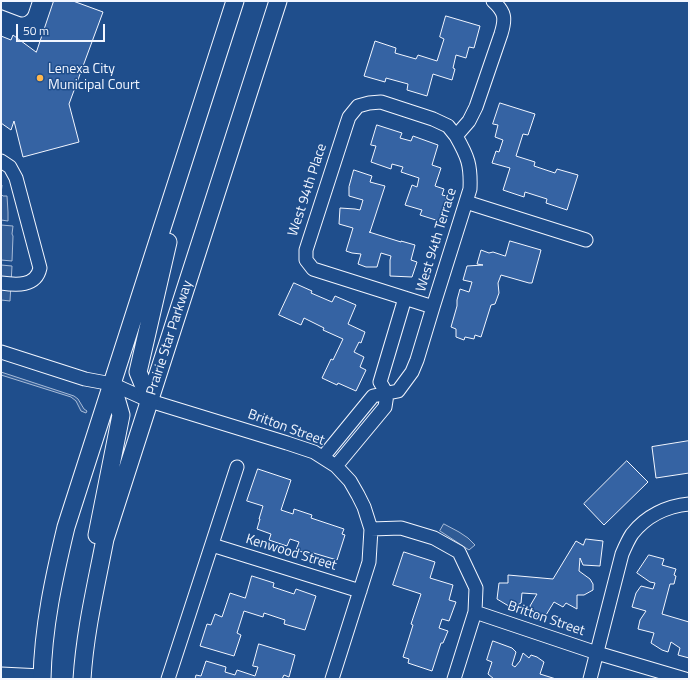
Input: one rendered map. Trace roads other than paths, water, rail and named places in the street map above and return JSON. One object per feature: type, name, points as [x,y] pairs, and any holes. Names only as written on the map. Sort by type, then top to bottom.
[{"type":"main road","points":[[42,678],[44,645],[49,606],[55,570],[66,527],[235,1]]},
{"type":"main road","name":"Prairie Star Parkway","points":[[82,679],[84,651],[91,607],[105,539],[278,1]]},
{"type":"main road","points":[[150,400],[138,372],[193,134]]},
{"type":"main road","points":[[91,607],[97,532],[122,415],[112,384]]},
{"type":"street","points":[[1,2],[22,10],[25,1]]},
{"type":"street","points":[[456,136],[469,121],[476,107],[502,34],[505,22],[503,14],[500,7],[493,1]]},
{"type":"street","name":"West 94th Place","points":[[433,307],[313,269],[306,260],[306,250],[349,117],[358,106],[381,102],[433,119],[448,126],[456,136]]},
{"type":"street","name":"West 94th Terrace","points":[[323,457],[373,396],[398,391],[412,372],[417,360],[470,189],[471,176],[469,162],[466,153],[456,136]]},
{"type":"street","points":[[1,161],[10,167],[16,178],[40,268],[37,277],[33,281],[23,284],[1,283]]},
{"type":"street","points":[[466,202],[586,240]]},
{"type":"street","name":"West 94th Terrace","points":[[387,394],[380,382],[405,298]]},
{"type":"street","name":"Britton Street","points":[[1,352],[85,379],[112,384],[150,400],[314,452],[336,466],[350,481],[366,513],[371,530]]},
{"type":"street","points":[[336,466],[386,407],[387,394]]},
{"type":"street","points":[[168,679],[237,467]]},
{"type":"street","points":[[590,679],[622,554],[632,534],[646,520],[663,510],[682,504],[689,504]]},
{"type":"street","points":[[332,679],[369,562],[371,530],[401,528],[434,538],[458,552],[476,588],[475,612],[454,679]]},
{"type":"street","name":"Kenwood Street","points":[[212,545],[360,591]]},
{"type":"street","name":"Britton Street","points":[[475,612],[597,653],[685,679]]},
{"type":"street","points":[[1,674],[42,678]]},
{"type":"place","name":"Lenexa City Municipal Court","points":[[40,78]]}]
